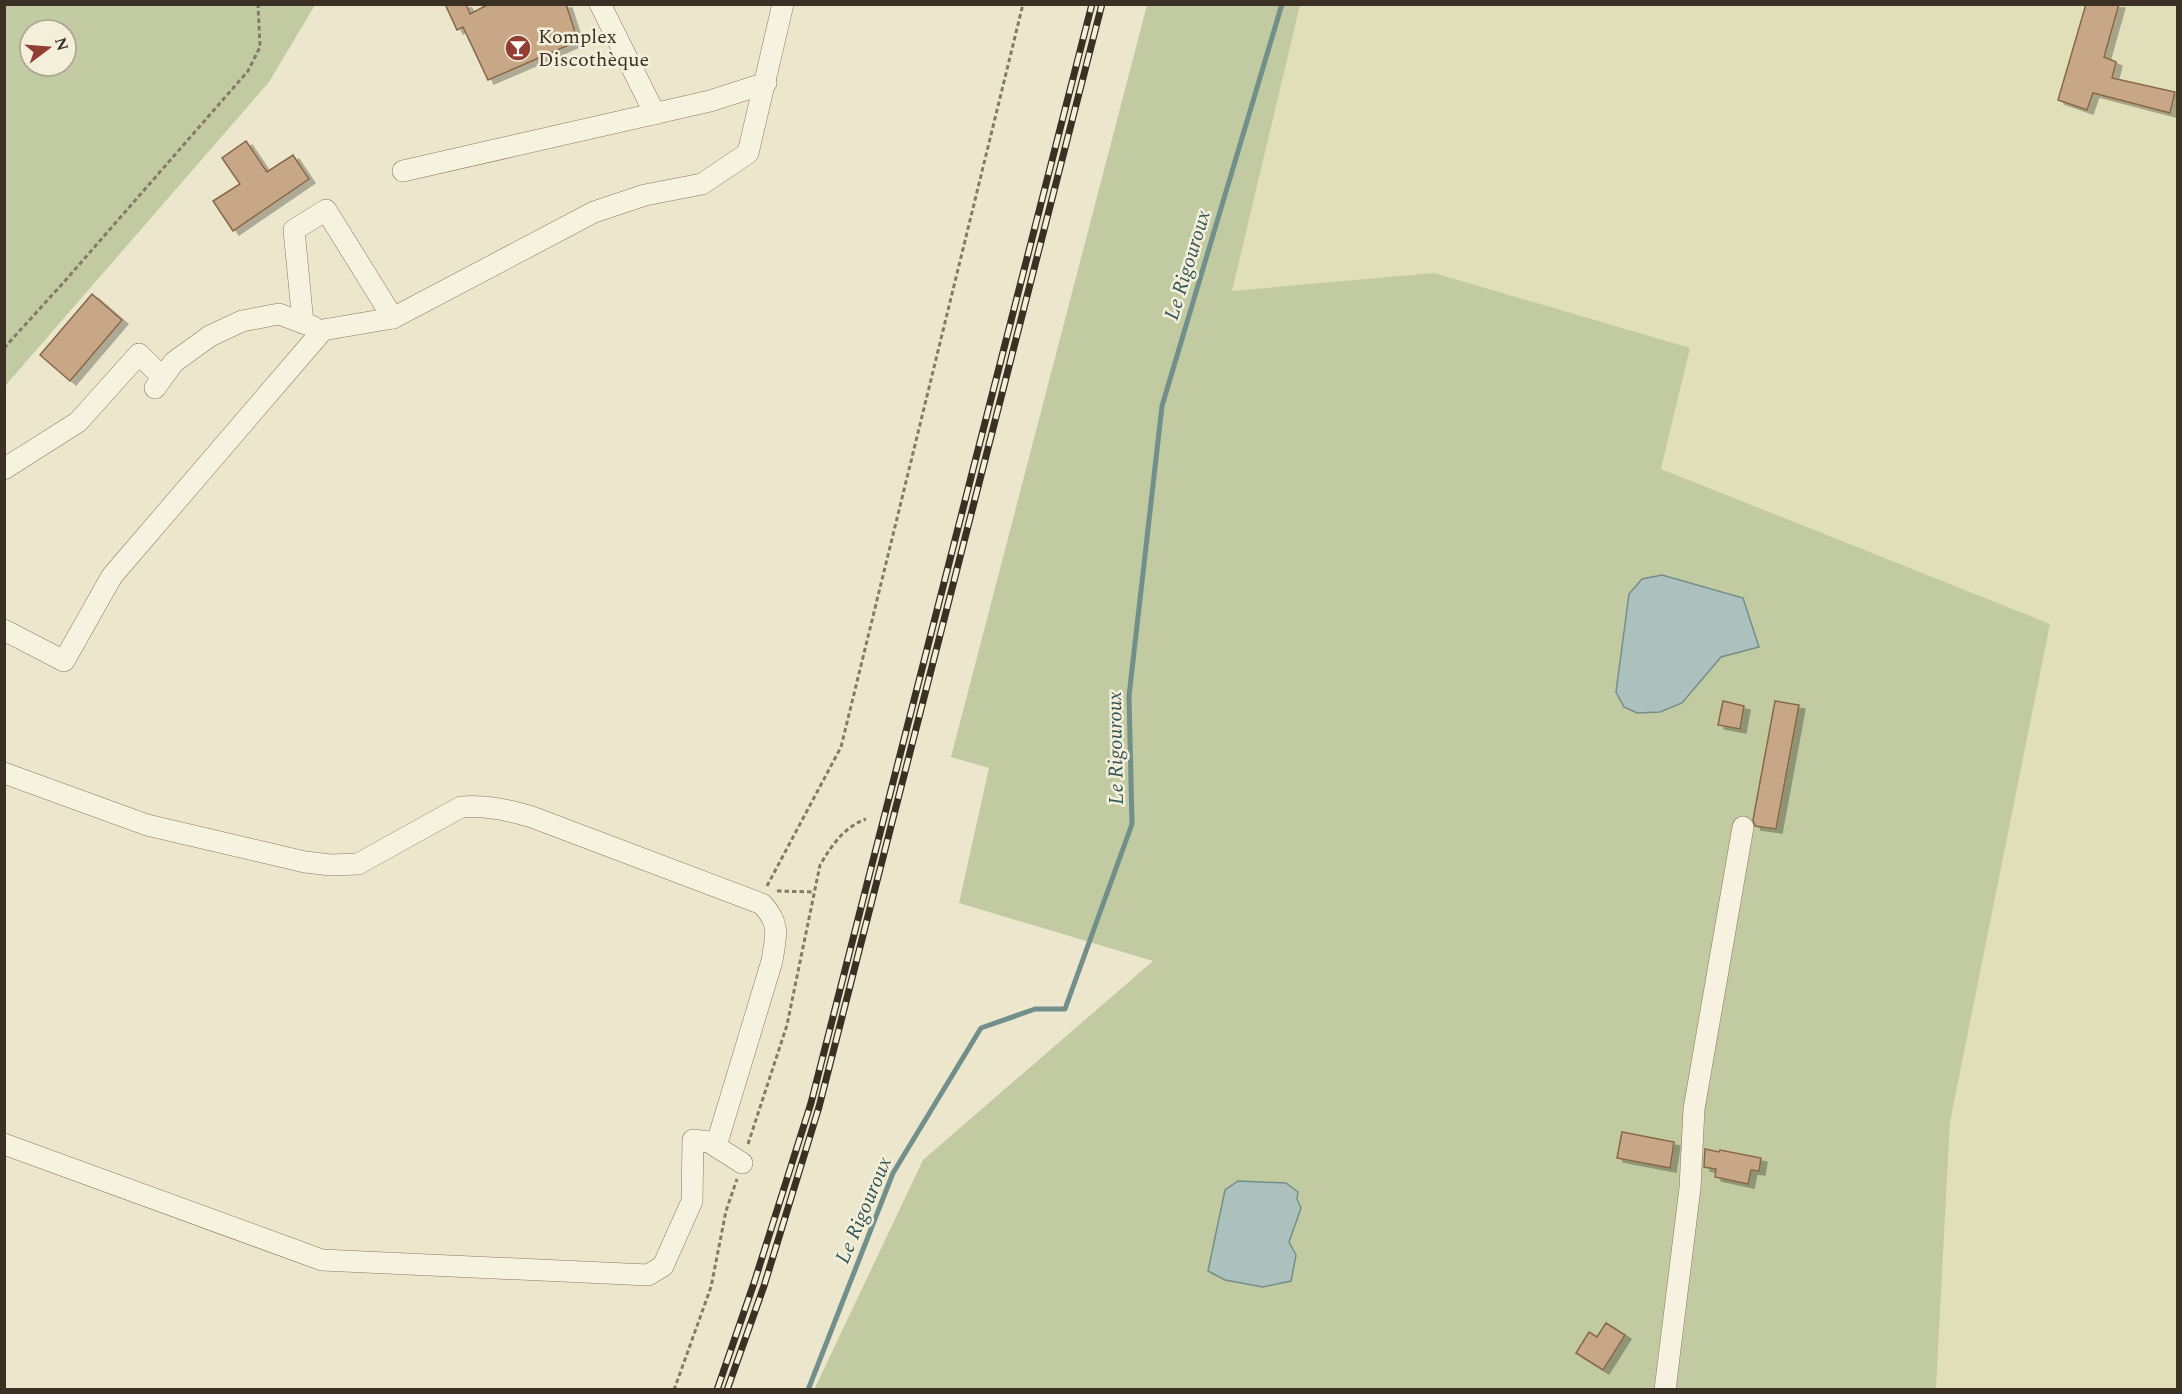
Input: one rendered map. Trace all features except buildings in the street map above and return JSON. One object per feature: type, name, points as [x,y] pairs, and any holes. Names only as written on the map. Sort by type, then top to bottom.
[{"type":"street","points":[[600,4],[655,114]]},
{"type":"street","points":[[4,469],[78,422],[139,354],[158,382],[174,362],[210,336],[242,321],[279,315],[323,330],[393,318],[594,212],[645,195],[702,184],[748,153],[783,4]]},
{"type":"street","points":[[404,171],[710,101],[766,83]]},
{"type":"street","points":[[303,323],[294,230],[326,210],[393,318]]},
{"type":"street","points":[[4,630],[64,661],[112,576],[323,330]]},
{"type":"street","points":[[4,773],[147,825],[305,862],[331,865],[358,864],[461,807],[480,805],[532,817],[762,904],[773,916],[776,934],[772,961],[716,1146]]},
{"type":"street","points":[[1665,1389],[1690,1188],[1694,1109],[1743,827]]},
{"type":"street","points":[[4,1144],[322,1260],[648,1275],[663,1266],[692,1201],[693,1140],[709,1142],[742,1163]]},
{"type":"path","points":[[4,348],[248,70],[260,47],[258,4]]},
{"type":"path","points":[[765,891],[841,747],[1023,4]]},
{"type":"path","points":[[674,1389],[711,1287],[726,1211],[787,1025],[820,865],[831,846],[843,832],[853,823],[866,819]]},
{"type":"shaded area","points":[[1300,5],[2177,5],[2177,1389],[1936,1389],[1950,1122],[2050,624],[1661,469],[1690,348],[1232,291]]},
{"type":"shaded area","points":[[1662,575],[1743,598],[1759,647],[1721,657],[1682,703],[1660,712],[1637,713],[1624,707],[1616,692],[1629,594],[1642,579]]},
{"type":"shaded area","points":[[1238,1181],[1286,1183],[1298,1192],[1297,1199],[1301,1208],[1289,1242],[1296,1255],[1291,1281],[1263,1287],[1225,1280],[1208,1271],[1225,1190]]},
{"type":"green space","points":[[5,4],[315,5],[269,82],[5,386]]},
{"type":"green space","points":[[1147,5],[1300,5],[1232,291],[1434,273],[1690,348],[1661,469],[2050,624],[1950,1122],[1936,1389],[814,1390],[923,1160],[1153,961],[959,903],[989,768],[951,757]]},
{"type":"waterway","name":"Le Rigouroux","points":[[808,1390],[893,1173],[981,1028],[1035,1009],[1065,1009],[1132,824],[1129,696],[1162,406],[1282,4]]},
{"type":"railway","points":[[717,1390],[754,1283],[811,1103],[1092,4]]},
{"type":"railway","points":[[727,1390],[764,1286],[819,1107],[1102,4]]},
{"type":"place","name":"Komplex Discothèque","points":[[518,48]]}]
